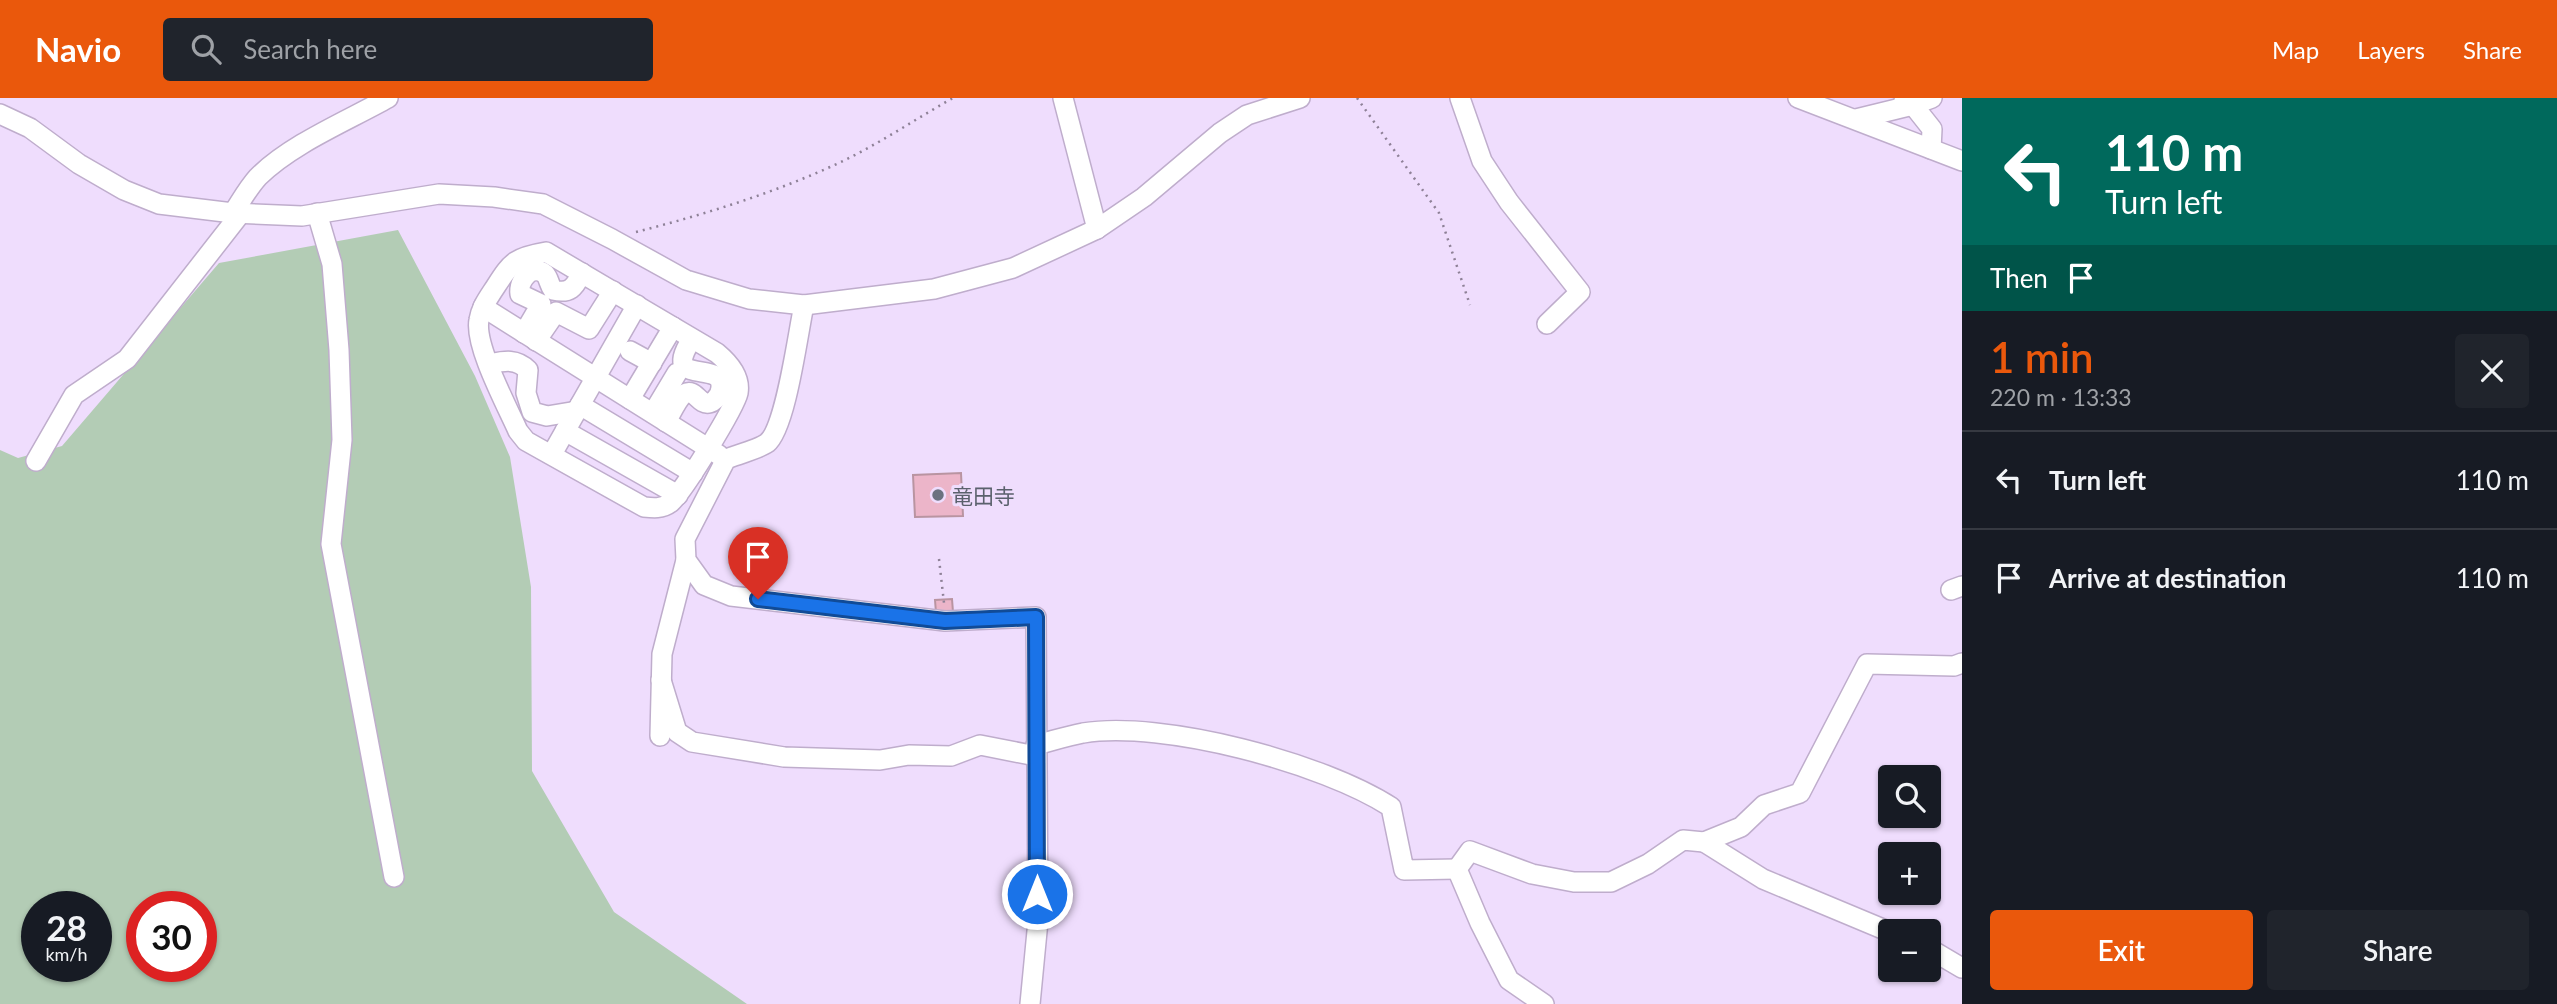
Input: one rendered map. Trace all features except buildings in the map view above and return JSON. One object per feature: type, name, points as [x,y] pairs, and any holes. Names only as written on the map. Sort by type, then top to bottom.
[{"type":"street","points":[[36,461],[75,395],[127,359],[237,213],[259,176],[299,147],[388,98]]},
{"type":"street","points":[[1063,98],[1097,229]]},
{"type":"street","points":[[0,114],[30,128],[79,164],[124,190],[159,204],[237,213],[302,216],[439,194],[494,197],[543,204],[685,280],[749,299],[804,305],[934,289],[1013,268],[1097,229],[1144,197],[1220,133],[1247,115],[1300,98]]},
{"type":"street","points":[[1460,98],[1482,161],[1509,202],[1580,292],[1547,324]]},
{"type":"street","points":[[1798,98],[1962,162]]},
{"type":"street","points":[[1856,119],[1905,102],[1932,98]]},
{"type":"street","points":[[1905,102],[1932,129],[1931,149]]},
{"type":"street","points":[[317,213],[332,264],[340,362],[342,440],[331,544],[394,877]]},
{"type":"street","points":[[545,252],[582,273],[728,362],[735,372],[738,395],[693,473],[678,495],[667,505],[644,507],[526,441],[518,431],[481,343],[478,322],[483,307],[509,265],[521,256],[545,252]]},
{"type":"street","points":[[530,337],[541,304],[520,294],[521,282],[528,273],[541,272],[547,276],[552,290],[565,292],[575,288],[582,273]]},
{"type":"street","points":[[530,337],[556,312],[589,329],[613,291]]},
{"type":"street","points":[[552,454],[636,305]]},
{"type":"street","points":[[660,736],[662,654],[686,560],[685,539],[726,459],[767,443],[778,427],[784,410],[804,305]]},
{"type":"street","points":[[483,307],[726,459]]},
{"type":"street","points":[[630,399],[673,327]]},
{"type":"street","points":[[659,417],[682,395],[693,394],[708,403],[718,397],[722,388],[716,375],[709,372],[692,372],[687,368],[684,351],[692,339]]},
{"type":"street","points":[[630,351],[652,363]]},
{"type":"street","points":[[489,364],[514,361],[521,363],[528,370],[526,393],[532,412],[547,416],[578,408],[693,473]]},
{"type":"street","points":[[659,417],[677,373]]},
{"type":"street","points":[[565,431],[678,495]]},
{"type":"street","points":[[686,560],[704,585],[731,596],[945,621],[1036,617],[1038,921],[1030,1004]]},
{"type":"street","points":[[1704,842],[1741,827],[1764,805],[1800,793],[1867,664],[1954,666],[1962,663]]},
{"type":"street","points":[[661,680],[677,732],[692,742],[785,757],[880,760],[909,755],[951,757],[980,745],[1036,751],[1084,733],[1128,732],[1177,736],[1280,760],[1368,792],[1391,807],[1404,870],[1457,869]]},
{"type":"street","points":[[1457,869],[1470,851],[1532,874],[1574,883],[1611,882],[1648,864],[1683,840],[1704,842],[1763,879],[1878,927]]},
{"type":"street","points":[[1457,869],[1479,923],[1508,980],[1544,1004]]},
{"type":"street","points":[[1941,956],[1962,968]]},
{"type":"path","points":[[612,239],[693,217],[830,167],[953,98]]},
{"type":"path","points":[[1357,98],[1439,214],[1470,305]]},
{"type":"path","points":[[939,559],[945,613]]},
{"type":"green space","points":[[398,230],[475,376],[510,457],[531,587],[532,771],[614,912],[747,1004],[0,1004],[0,450],[18,458],[62,446],[219,263]]},
{"type":"place","name":"竜田寺","points":[[938,495]]},
{"type":"route","points":[[758,599],[945,621],[1036,617],[1037,894]]}]
